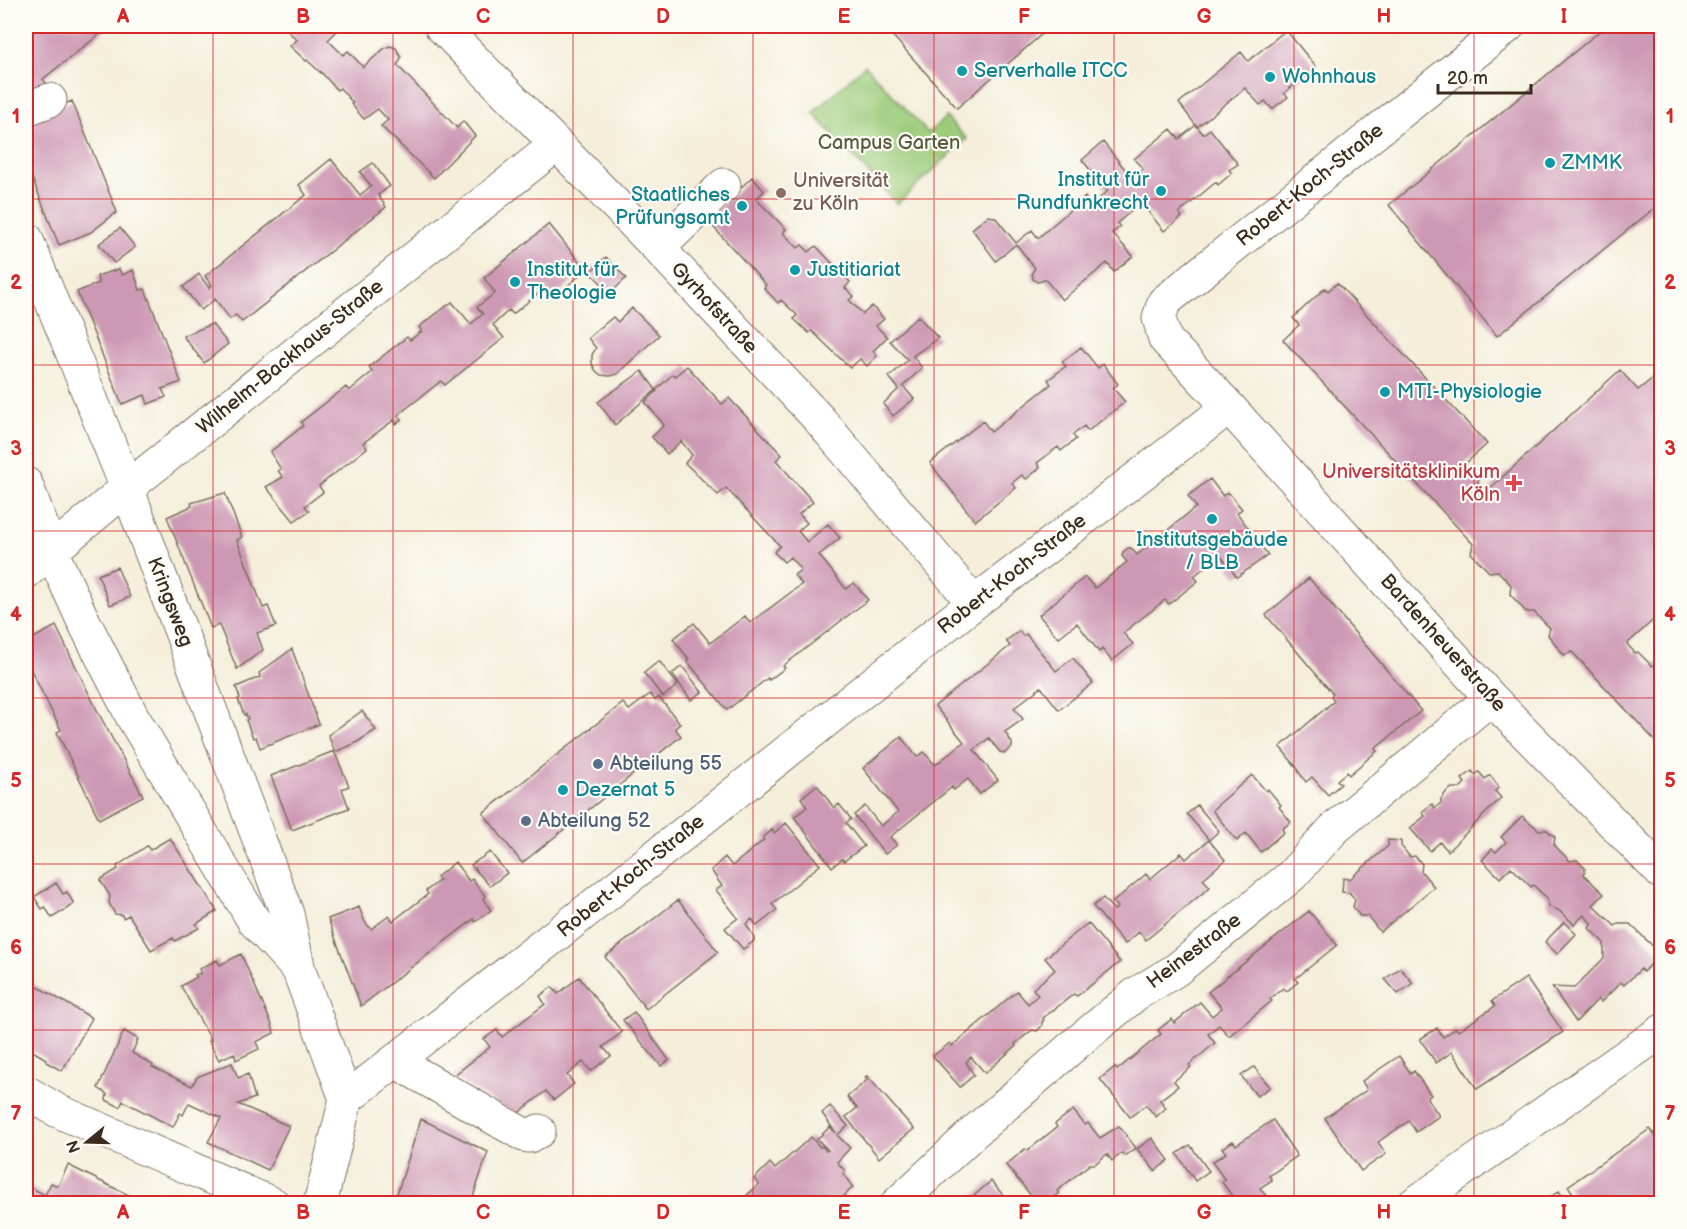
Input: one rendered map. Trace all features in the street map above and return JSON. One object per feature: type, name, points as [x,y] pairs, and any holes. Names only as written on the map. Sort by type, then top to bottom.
[{"type":"street","name":"Gyrhofstraße","points":[[441,26],[658,248],[819,419],[974,603]]},
{"type":"street","name":"Robert-Koch-Straße","points":[[346,1099],[579,918],[974,603],[1229,407],[1165,339],[1159,318],[1164,302],[1508,26]]},
{"type":"street","name":"Wilhelm-Backhaus-Straße","points":[[26,572],[51,549],[556,145]]},
{"type":"street","points":[[658,248],[724,185]]},
{"type":"street","name":"Kringsweg","points":[[26,238],[127,488],[287,914],[299,971],[346,1099]]},
{"type":"street","name":"Bardenheuerstraße","points":[[1229,407],[1491,698],[1662,873]]},
{"type":"street","name":"Kringsweg","points":[[26,484],[51,549],[82,618],[132,716],[254,921],[299,971]]},
{"type":"street","name":"Heinestraße","points":[[897,1203],[1080,1040],[1136,994],[1176,970],[1291,876],[1334,829],[1491,698]]},
{"type":"street","points":[[1414,1203],[1662,1031]]},
{"type":"street","points":[[395,1061],[524,1135],[529,1136],[539,1131]]},
{"type":"street","points":[[26,1092],[58,1111],[273,1203]]},
{"type":"street","points":[[320,1203],[346,1099]]},
{"type":"green space","name":"Campus Garten","points":[[865,65],[928,133],[946,117],[967,139],[897,204],[813,113]]},
{"type":"building","points":[[26,26],[110,26],[43,79],[52,92],[26,95]]},
{"type":"building","points":[[283,26],[342,26],[328,40],[343,55],[348,51],[363,67],[385,48],[390,46],[396,48],[401,57],[397,65],[457,128],[463,121],[475,136],[434,178],[381,126],[388,120],[378,109],[364,119],[340,88],[337,90],[321,72],[290,46],[297,40]]},
{"type":"building","name":"Serverhalle ITCC","points":[[884,26],[1034,26],[1042,34],[957,108]]},
{"type":"building","name":"ZMMK","points":[[1606,26],[1662,26],[1662,202],[1497,336],[1389,205]]},
{"type":"building","name":"Wohnhaus","points":[[1286,30],[1316,67],[1284,93],[1288,97],[1272,109],[1265,101],[1260,105],[1245,88],[1197,127],[1179,103],[1241,52],[1248,61]]},
{"type":"building","points":[[72,101],[117,212],[91,232],[59,245],[26,163],[26,119]]},
{"type":"building","points":[[1196,125],[1203,134],[1210,129],[1238,164],[1229,170],[1232,173],[1218,185],[1216,182],[1179,213],[1182,217],[1164,231],[1141,203],[1117,223],[1120,227],[1112,233],[1133,256],[1114,272],[1107,263],[1062,300],[1045,279],[1037,282],[1033,279],[1032,273],[1035,268],[1016,244],[996,261],[972,229],[988,216],[995,217],[1016,243],[1032,230],[1038,238],[1085,197],[1091,205],[1108,191],[1082,160],[1103,142],[1132,178],[1143,169],[1134,159],[1171,129],[1179,139]]},
{"type":"building","points":[[331,159],[360,195],[371,186],[360,172],[373,163],[390,186],[378,195],[386,207],[242,322],[236,315],[230,319],[215,299],[201,310],[183,287],[199,274],[209,288],[212,285],[205,276],[306,195],[299,185]]},
{"type":"building","points":[[752,177],[764,191],[756,199],[786,229],[783,233],[798,248],[802,245],[809,252],[816,246],[850,282],[845,288],[854,296],[849,300],[863,314],[872,306],[884,319],[876,326],[887,337],[873,351],[877,356],[867,366],[860,359],[850,368],[812,331],[809,333],[794,319],[797,315],[781,300],[778,303],[764,288],[766,285],[707,220]]},
{"type":"building","points":[[549,224],[586,270],[554,297],[546,287],[513,314],[509,310],[493,325],[504,338],[445,385],[441,381],[398,415],[402,419],[396,424],[394,420],[363,443],[367,448],[319,486],[323,492],[305,506],[309,511],[294,521],[266,487],[283,477],[278,471],[281,469],[270,452],[303,426],[301,422],[346,387],[349,391],[372,372],[369,367],[407,337],[410,340],[422,331],[419,327],[452,302],[471,324],[483,314],[477,307],[495,293],[484,278]]},
{"type":"building","points":[[120,228],[135,247],[114,263],[99,244]]},
{"type":"building","points":[[606,257],[626,278],[611,293],[590,272]]},
{"type":"building","points":[[119,269],[122,275],[133,270],[140,290],[145,289],[181,382],[162,389],[166,397],[148,404],[145,395],[122,404],[77,292],[99,283],[97,276]]},
{"type":"building","points":[[1337,283],[1487,444],[1465,464],[1479,479],[1477,481],[1486,492],[1620,370],[1638,390],[1653,378],[1662,388],[1662,612],[1627,644],[1652,666],[1662,657],[1662,748],[1572,652],[1564,655],[1548,635],[1550,628],[1534,612],[1526,612],[1510,594],[1511,585],[1498,571],[1489,572],[1471,553],[1473,544],[1283,340],[1299,325],[1293,318],[1325,288],[1328,291]]},
{"type":"building","points":[[632,308],[659,335],[617,374],[601,375],[592,364],[592,355],[596,348],[588,338],[613,317],[618,322]]},
{"type":"building","points":[[918,316],[938,338],[913,356],[922,368],[903,386],[914,399],[893,416],[883,404],[899,389],[889,377],[908,360],[890,341]]},
{"type":"building","points":[[212,324],[228,344],[204,363],[183,336]]},
{"type":"building","points":[[1081,347],[1098,368],[1103,364],[1118,384],[1113,388],[1125,402],[1088,431],[1084,426],[1073,435],[1076,439],[1061,451],[1058,447],[1037,463],[1040,468],[1026,479],[1022,475],[1012,483],[1016,488],[975,521],[930,463],[983,421],[991,432],[1051,384],[1048,380],[1066,366],[1062,362]]},
{"type":"building","points":[[687,366],[722,404],[729,398],[782,455],[776,460],[813,502],[799,514],[807,523],[798,531],[807,542],[828,524],[840,538],[819,555],[846,589],[854,583],[868,600],[783,666],[785,668],[769,680],[768,678],[727,710],[687,661],[689,659],[673,639],[694,623],[710,643],[745,616],[750,623],[802,584],[794,575],[801,570],[790,557],[784,562],[774,552],[780,546],[726,488],[718,495],[685,463],[692,455],[681,441],[667,454],[652,437],[664,425],[645,402],[673,374],[675,376]]},
{"type":"building","points":[[642,371],[656,390],[615,425],[598,402]]},
{"type":"building","points":[[1210,479],[1223,496],[1228,492],[1242,509],[1237,513],[1268,555],[1237,577],[1220,555],[1194,576],[1198,581],[1169,604],[1165,600],[1123,633],[1133,644],[1112,661],[1102,649],[1099,652],[1077,623],[1058,638],[1039,615],[1085,577],[1095,588],[1127,562],[1122,556],[1128,548],[1131,548],[1137,555],[1196,507],[1188,496]]},
{"type":"building","points":[[225,493],[242,537],[237,540],[263,608],[268,606],[276,626],[257,633],[263,650],[237,669],[219,625],[211,628],[167,517],[192,506],[191,503]]},
{"type":"building","points":[[117,567],[130,597],[110,605],[98,575]]},
{"type":"building","points":[[1309,578],[1421,711],[1375,749],[1377,751],[1349,775],[1347,772],[1337,780],[1341,784],[1328,795],[1312,777],[1306,782],[1280,747],[1334,701],[1331,696],[1333,694],[1266,615]]},
{"type":"building","points":[[56,626],[143,796],[99,819],[57,732],[61,730],[26,660],[26,642]]},
{"type":"building","points":[[1019,631],[1023,636],[1026,634],[1056,671],[1073,658],[1093,683],[1059,710],[1041,687],[1014,708],[1023,719],[1005,732],[1012,747],[1005,753],[1000,752],[989,738],[974,750],[998,780],[980,794],[968,779],[954,790],[952,787],[890,837],[897,845],[885,854],[854,815],[865,806],[881,826],[898,812],[863,768],[901,737],[917,757],[924,752],[935,765],[964,742],[935,706],[1010,646],[1006,641]]},
{"type":"building","points":[[292,649],[319,724],[260,748],[256,737],[253,738],[246,720],[248,719],[238,699],[240,698],[236,687],[260,677],[259,673]]},
{"type":"building","points":[[659,661],[678,685],[663,697],[644,673]]},
{"type":"building","points":[[682,666],[702,692],[691,700],[672,674]]},
{"type":"building","name":"Dezernat 5","points":[[650,694],[655,700],[659,697],[680,724],[675,728],[681,736],[522,863],[483,813],[623,703],[629,710]]},
{"type":"building","points":[[362,711],[376,730],[354,744],[335,752],[328,735]]},
{"type":"building","points":[[334,751],[349,786],[342,789],[349,808],[292,830],[271,776]]},
{"type":"building","points":[[1472,771],[1475,775],[1479,772],[1485,779],[1490,775],[1499,787],[1495,791],[1501,798],[1448,851],[1440,842],[1430,851],[1410,828],[1425,816],[1422,812],[1432,804],[1435,808],[1441,803],[1447,791],[1460,788],[1465,783],[1462,779]]},
{"type":"building","points":[[1252,775],[1266,791],[1268,789],[1291,822],[1282,829],[1284,832],[1261,852],[1246,833],[1237,841],[1212,810]]},
{"type":"building","points":[[817,785],[834,808],[839,804],[851,819],[846,823],[864,846],[832,867],[794,817],[807,807],[801,798]]},
{"type":"building","points":[[1197,805],[1219,831],[1209,840],[1187,814]]},
{"type":"building","points":[[1522,816],[1539,830],[1547,830],[1555,837],[1554,845],[1570,861],[1577,860],[1585,868],[1584,875],[1604,894],[1593,905],[1615,926],[1630,924],[1661,954],[1643,972],[1641,969],[1624,985],[1621,982],[1601,1002],[1598,999],[1576,1022],[1552,987],[1574,988],[1604,958],[1604,943],[1589,928],[1592,924],[1584,915],[1574,924],[1558,910],[1549,907],[1547,898],[1533,885],[1531,887],[1511,867],[1500,878],[1482,860],[1492,849],[1496,852],[1506,842],[1501,837]]},
{"type":"building","points":[[786,823],[820,865],[772,904],[777,910],[757,926],[752,919],[746,924],[754,941],[743,949],[725,928],[738,918],[716,890],[722,886],[711,870],[725,857],[732,866],[764,840],[763,838],[772,830],[774,833]]},
{"type":"building","points":[[170,838],[217,911],[196,924],[199,928],[175,941],[173,938],[151,950],[129,915],[123,918],[122,915],[115,914],[109,903],[110,896],[100,880],[147,846],[150,850]]},
{"type":"building","points":[[1209,840],[1225,860],[1203,879],[1210,887],[1146,940],[1139,932],[1125,944],[1093,906],[1103,898],[1114,910],[1118,907],[1113,902],[1146,874],[1150,879],[1181,853],[1186,859]]},
{"type":"building","points":[[1388,840],[1401,841],[1401,846],[1410,857],[1415,856],[1422,864],[1421,871],[1434,887],[1380,932],[1368,916],[1360,916],[1353,907],[1355,900],[1350,893],[1342,892],[1343,878],[1350,879],[1388,846]]},
{"type":"building","points":[[490,852],[507,873],[490,886],[471,865]]},
{"type":"building","points":[[455,862],[469,881],[472,879],[485,896],[483,899],[491,910],[475,922],[474,919],[361,1006],[328,919],[359,907],[365,922],[371,929],[389,916],[393,921],[428,894],[426,891],[440,880],[437,877]]},
{"type":"building","points":[[56,883],[63,894],[67,892],[74,904],[52,918],[45,907],[42,909],[34,897]]},
{"type":"building","points":[[678,900],[718,952],[646,1009],[605,957]]},
{"type":"building","points":[[1309,911],[1337,945],[1295,979],[1298,982],[1287,991],[1283,988],[1270,999],[1272,1001],[1229,1036],[1219,1025],[1208,1034],[1215,1043],[1174,1081],[1178,1086],[1160,1100],[1166,1108],[1156,1117],[1146,1105],[1130,1117],[1100,1079],[1115,1067],[1117,1070],[1161,1034],[1158,1030],[1172,1019],[1174,1023],[1200,1002],[1212,1016],[1222,1008],[1208,992]]},
{"type":"building","points":[[1564,922],[1576,934],[1557,954],[1545,942]]},
{"type":"building","points":[[1088,923],[1120,962],[1077,996],[1074,994],[1043,1018],[1042,1026],[1037,1031],[1032,1030],[985,1073],[971,1057],[966,1062],[974,1075],[960,1087],[933,1056],[950,1043],[952,1046],[1017,991],[1028,1004],[1038,995],[1033,989],[1055,970],[1045,958]]},
{"type":"building","points":[[241,954],[274,1033],[256,1042],[259,1049],[236,1060],[234,1053],[219,1060],[209,1041],[211,1040],[181,986],[197,977],[195,975],[201,973],[199,969],[217,960],[220,965]]},
{"type":"building","points":[[1400,968],[1413,983],[1398,994],[1385,979]]},
{"type":"building","points":[[579,977],[622,1032],[603,1047],[611,1056],[591,1071],[583,1062],[567,1075],[574,1084],[554,1100],[546,1091],[516,1115],[452,1077],[490,1047],[484,1039],[497,1030],[502,1037],[545,1004],[540,996],[552,987],[558,994]]},
{"type":"building","points":[[1526,978],[1563,1032],[1477,1089],[1452,1052],[1436,1063],[1420,1039],[1437,1028],[1443,1037],[1456,1028],[1458,1031],[1495,1006],[1492,1001]]},
{"type":"building","points":[[26,980],[92,1018],[62,1071],[26,1047]]},
{"type":"building","points":[[634,1012],[669,1060],[661,1066],[623,1020]]},
{"type":"building","points":[[124,1031],[138,1039],[132,1053],[153,1065],[152,1067],[192,1086],[197,1077],[232,1063],[238,1078],[248,1074],[255,1098],[238,1104],[289,1126],[268,1170],[208,1142],[221,1118],[189,1103],[183,1115],[180,1113],[173,1127],[123,1101],[120,1107],[106,1100],[107,1094],[98,1088]]},
{"type":"building","points":[[1399,1056],[1411,1074],[1414,1071],[1431,1095],[1427,1098],[1439,1116],[1416,1132],[1409,1121],[1378,1142],[1386,1154],[1361,1171],[1325,1118],[1367,1090],[1362,1081]]},
{"type":"building","points":[[1254,1067],[1270,1087],[1257,1096],[1241,1076]]},
{"type":"building","points":[[867,1076],[914,1129],[879,1158],[846,1117],[857,1108],[847,1097],[867,1080],[865,1077]]},
{"type":"building","points":[[830,1106],[848,1126],[837,1135],[850,1148],[837,1162],[845,1171],[843,1174],[853,1187],[839,1201],[835,1198],[829,1203],[744,1203],[741,1201],[759,1184],[754,1179],[770,1163],[775,1169],[811,1137],[820,1147],[828,1150],[817,1139],[830,1127],[836,1133],[822,1113]]},
{"type":"building","points":[[1073,1110],[1100,1138],[1119,1126],[1136,1148],[1125,1156],[1122,1153],[1112,1161],[1107,1154],[1095,1164],[1090,1164],[1046,1203],[1037,1203],[1006,1165],[1057,1127],[1055,1124]]},
{"type":"building","points":[[421,1119],[488,1152],[471,1203],[394,1203]]},
{"type":"building","points":[[1273,1120],[1297,1156],[1269,1176],[1272,1180],[1260,1188],[1271,1203],[1237,1203],[1222,1182],[1225,1180],[1212,1162],[1226,1153],[1222,1148],[1233,1141],[1236,1145]]},
{"type":"building","points":[[1650,1129],[1662,1145],[1662,1198],[1653,1203],[1580,1203],[1568,1186]]},
{"type":"building","points":[[1152,1138],[1169,1160],[1155,1171],[1137,1149]]},
{"type":"building","points":[[1190,1145],[1209,1171],[1195,1181],[1177,1154]]},
{"type":"building","points":[[68,1165],[145,1203],[26,1203],[26,1185],[45,1195],[51,1183],[58,1186]]},
{"type":"building","points":[[991,1181],[1010,1203],[972,1203],[969,1200]]},
{"type":"building","points":[[1559,1191],[1567,1203],[1542,1203]]},
{"type":"place","name":"Serverhalle ITCC","points":[[962,71]]},
{"type":"place","name":"Wohnhaus","points":[[1270,77]]},
{"type":"place","name":"ZMMK","points":[[1550,163]]},
{"type":"place","name":"Institut für Rundfunkrecht","points":[[1161,191]]},
{"type":"place","name":"Universität zu Köln","points":[[781,193]]},
{"type":"place","name":"Staatliches Prüfungsamt","points":[[742,206]]},
{"type":"place","name":"Justitiariat","points":[[795,270]]},
{"type":"place","name":"Institut für Theologie","points":[[515,282]]},
{"type":"place","name":"MTI-Physiologie","points":[[1385,392]]},
{"type":"place","name":"Universitätsklinikum Köln","points":[[1514,483]]},
{"type":"place","name":"Institutsgebäude / BLB","points":[[1212,519]]},
{"type":"place","name":"Abteilung 55","points":[[598,764]]},
{"type":"place","name":"Dezernat 5","points":[[563,790]]},
{"type":"place","name":"Abteilung 52","points":[[526,821]]}]
